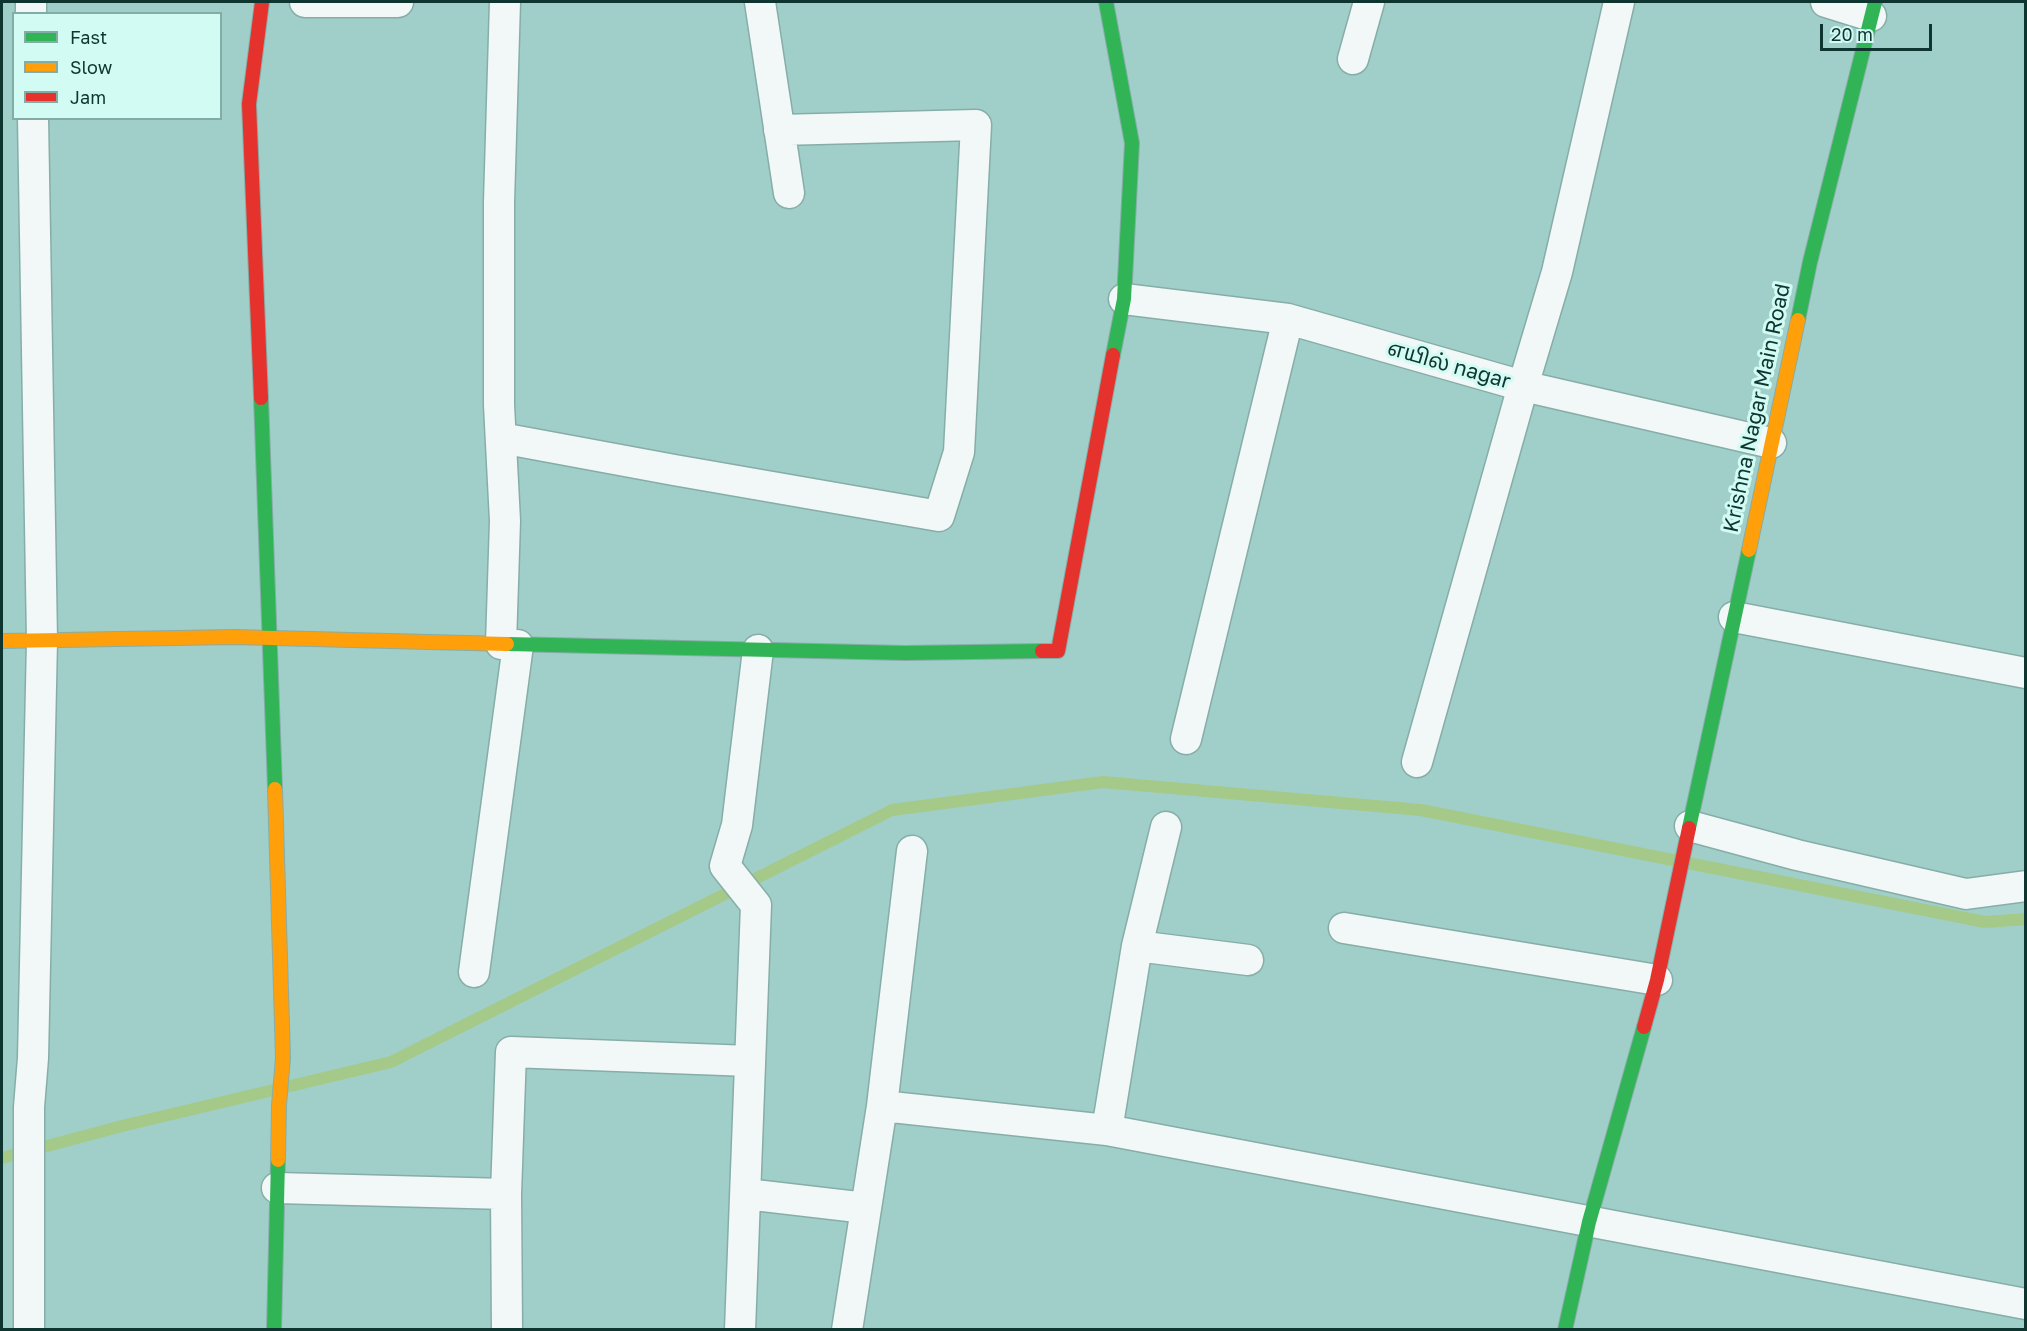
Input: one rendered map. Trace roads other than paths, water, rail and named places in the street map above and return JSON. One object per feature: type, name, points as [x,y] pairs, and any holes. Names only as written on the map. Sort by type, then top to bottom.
[{"type":"street","points":[[262,2],[249,104],[270,638],[283,1058],[279,1105],[274,1329]]},
{"type":"street","points":[[305,2],[398,2]]},
{"type":"street","points":[[474,972],[509,644],[499,393],[499,202],[504,2]]},
{"type":"street","points":[[759,2],[789,193]]},
{"type":"street","points":[[2,641],[270,638],[904,653],[1059,651],[1124,299],[1132,143],[1106,2]]},
{"type":"street","points":[[1353,59],[1369,2]]},
{"type":"street","points":[[1417,762],[1557,272],[1619,2]]},
{"type":"street","points":[[1826,2],[1873,9]]},
{"type":"street","name":"Krishna Nagar Main Road","points":[[1565,1329],[1589,1222],[1657,980],[1810,261],[1873,9]]},
{"type":"street","points":[[29,1329],[29,1107],[33,1058],[42,640],[33,120]]},
{"type":"street","points":[[501,438],[939,516],[959,452],[976,125],[779,130]]},
{"type":"street","name":"எயில் nagar","points":[[1124,299],[1288,319],[1523,386],[1771,443]]},
{"type":"street","points":[[1186,739],[1288,319]]},
{"type":"street","points":[[1734,617],[2025,673]]},
{"type":"street","points":[[740,1329],[756,905],[725,866],[736,825],[758,650]]},
{"type":"street","points":[[1690,826],[1797,855],[1966,894],[2025,886]]},
{"type":"street","points":[[1107,1130],[1137,946],[1166,827]]},
{"type":"street","points":[[847,1329],[882,1106],[912,851]]},
{"type":"street","points":[[1344,928],[1657,980]]},
{"type":"street","points":[[1137,946],[1248,960]]},
{"type":"street","points":[[507,1329],[507,1194],[511,1052],[750,1061]]},
{"type":"street","points":[[882,1106],[1107,1130],[2025,1304]]},
{"type":"street","points":[[277,1188],[507,1194]]},
{"type":"street","points":[[746,1194],[866,1208]]},
{"type":"waterway","points":[[2,1158],[122,1126],[391,1062],[892,810],[1103,782],[1421,810],[1985,922],[2026,919]]}]
